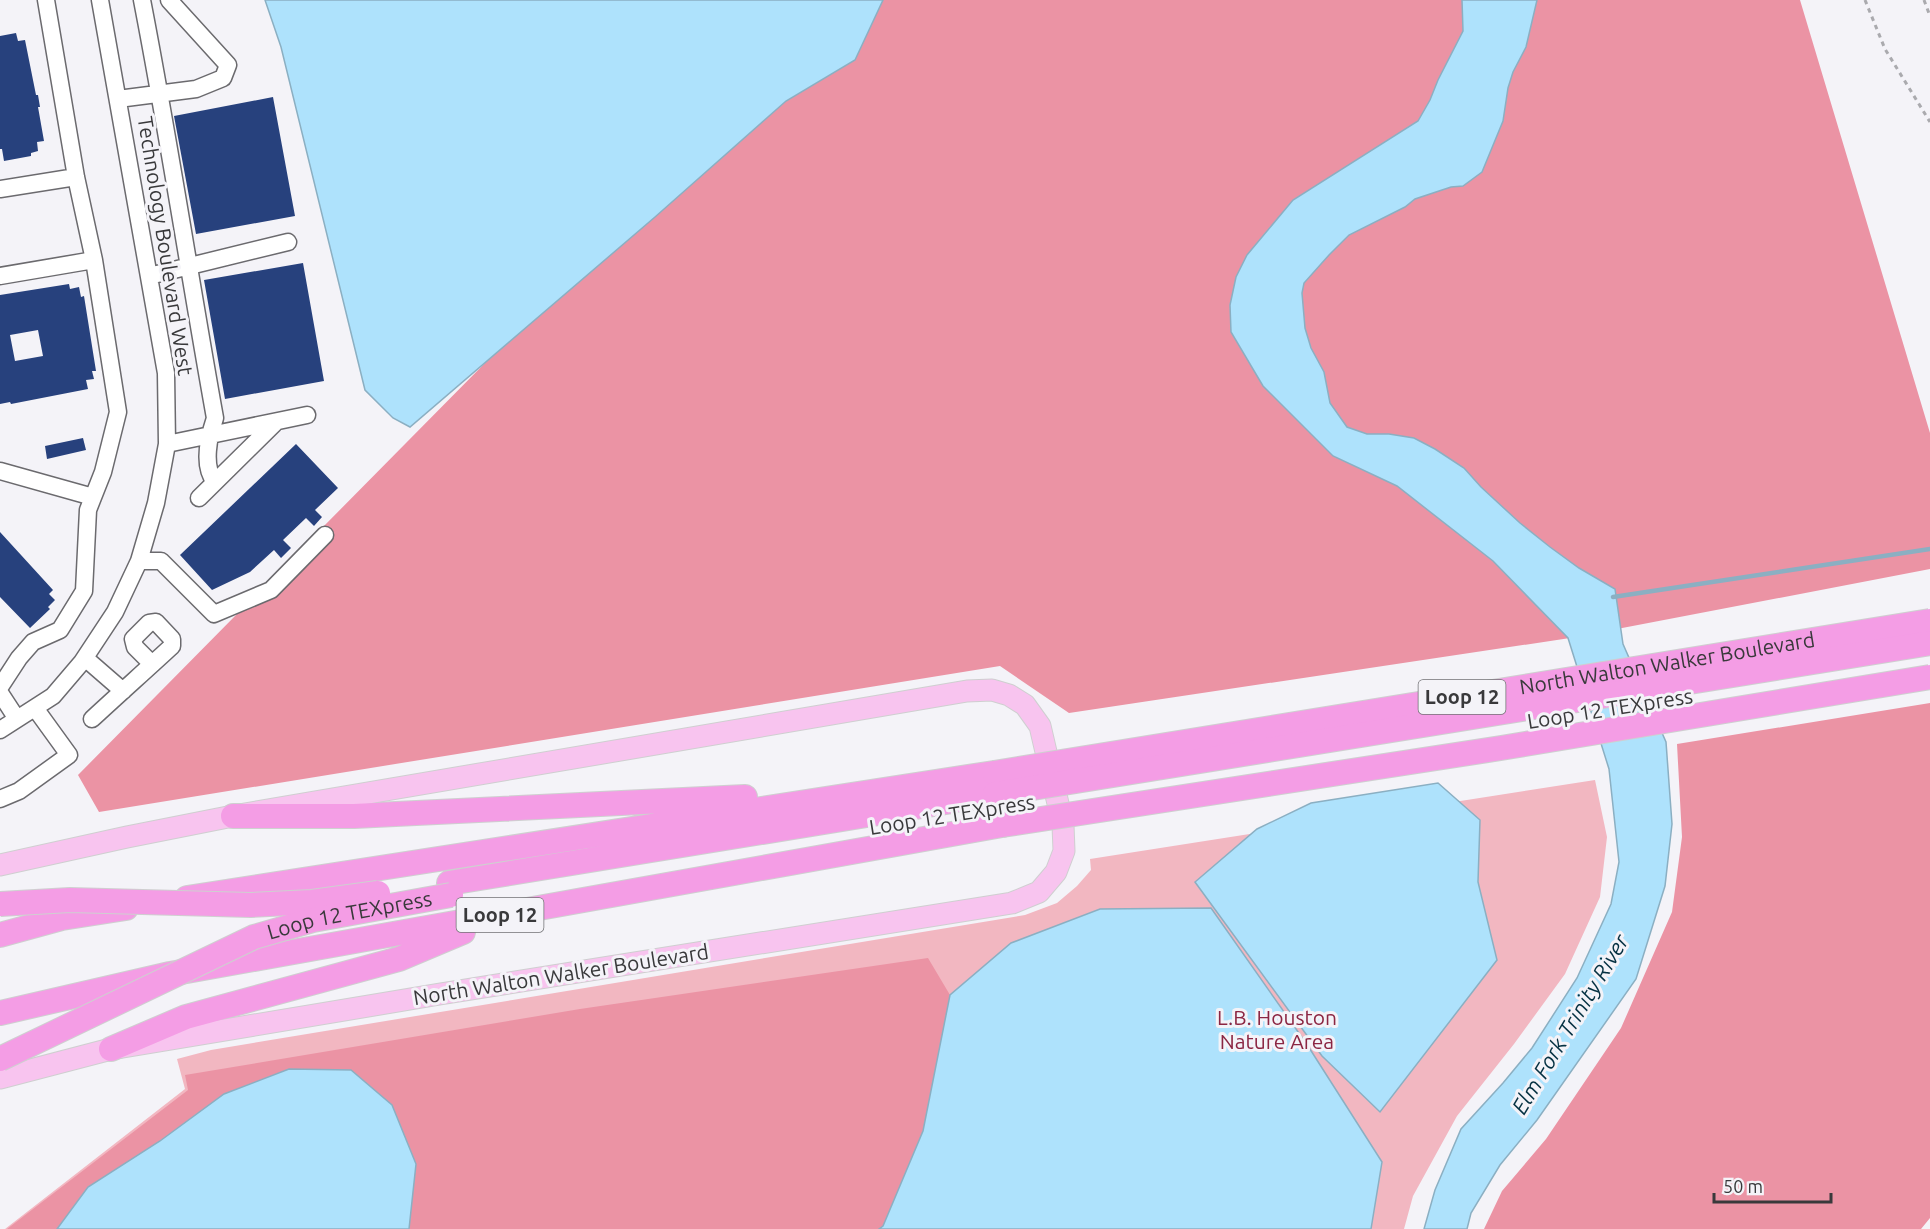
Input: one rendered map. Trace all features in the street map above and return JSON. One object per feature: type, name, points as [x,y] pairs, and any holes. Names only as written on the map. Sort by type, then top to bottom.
[{"type":"highway","name":"North Walton Walker Boulevard","points":[[0,1013],[170,974],[504,915],[997,800],[1930,621]]},
{"type":"highway","name":"Loop 12 TEXpress","points":[[0,1059],[254,937],[313,920],[450,889],[997,800],[1930,643]]},
{"type":"highway","name":"Loop 12 TEXpress","points":[[997,800],[1930,656]]},
{"type":"highway","name":"North Walton Walker Boulevard","points":[[0,935],[62,918],[858,793],[997,800],[1501,748],[1930,677]]},
{"type":"highway","points":[[233,816],[354,816],[858,793]]},
{"type":"highway","name":"Loop 12 TEXpress","points":[[0,904],[70,900],[202,905],[261,904],[312,902],[450,889]]},
{"type":"highway","points":[[111,1049],[186,1017],[399,959],[504,915]]},
{"type":"main road","name":"North Walton Walker Boulevard","points":[[0,865],[233,816],[956,693],[992,690],[1009,695],[1025,705],[1040,726],[1063,825],[1064,851],[1056,872],[1039,892],[1012,903],[111,1049],[0,1078]]},
{"type":"street","points":[[0,687],[19,658],[33,642],[60,630],[84,591],[88,510],[103,472],[118,412],[94,260],[76,177],[46,0]]},
{"type":"street","name":"Technology Boulevard West","points":[[0,730],[53,696],[85,658],[115,612],[139,561],[156,503],[166,444],[166,373],[100,0]]},
{"type":"street","points":[[142,0],[215,418],[209,435],[209,475],[215,482]]},
{"type":"street","points":[[118,99],[196,89],[223,78],[228,65],[169,0]]},
{"type":"street","points":[[0,189],[76,177]]},
{"type":"street","points":[[149,276],[288,242]]},
{"type":"street","points":[[0,276],[94,260]]},
{"type":"street","points":[[166,444],[307,415]]},
{"type":"street","points":[[199,498],[277,421]]},
{"type":"street","points":[[0,471],[93,497]]},
{"type":"street","points":[[139,561],[161,561],[214,614],[271,590],[325,535]]},
{"type":"street","points":[[85,658],[123,691]]},
{"type":"street","points":[[93,719],[152,664]]},
{"type":"street","points":[[0,693],[17,719]]},
{"type":"street","points":[[0,799],[19,791],[69,754],[35,708]]},
{"type":"path","points":[[1864,0],[1885,50],[1930,122]]},
{"type":"path","points":[[1924,0],[1930,16]]},
{"type":"green space","name":"L.B. Houston Nature Area","points":[[1595,780],[1607,837],[1600,897],[1565,974],[1457,1116],[1413,1196],[1404,1229],[5,1229],[185,1089],[177,1059],[211,1050],[1025,915],[1057,903],[1077,886],[1091,870],[1090,859]]},
{"type":"shaded area","points":[[883,0],[1800,0],[1930,433],[1930,569],[1570,638],[1069,713],[1000,666],[99,812],[78,775],[487,361],[786,101],[855,60]]},
{"type":"shaded area","points":[[1930,703],[1930,1218],[1921,1229],[1484,1229],[1502,1191],[1546,1139],[1621,1028],[1672,912],[1682,837],[1677,744]]},
{"type":"shaded area","points":[[928,958],[950,995],[923,1131],[883,1226],[879,1229],[7,1229],[188,1090],[185,1075],[580,1009]]},
{"type":"water","points":[[265,0],[883,0],[855,60],[786,101],[655,217],[410,427],[393,418],[365,390],[281,47]]},
{"type":"water","name":"Elm Fork Trinity River","points":[[1462,0],[1537,0],[1526,47],[1513,72],[1508,88],[1503,121],[1482,172],[1463,186],[1451,187],[1415,199],[1405,207],[1349,235],[1304,283],[1302,293],[1305,328],[1311,348],[1324,372],[1330,403],[1347,427],[1367,434],[1389,434],[1414,438],[1435,449],[1464,468],[1520,523],[1550,547],[1579,568],[1615,589],[1623,644],[1666,742],[1672,824],[1665,886],[1636,979],[1537,1120],[1500,1165],[1471,1213],[1467,1229],[1424,1229],[1435,1190],[1461,1129],[1532,1048],[1577,978],[1611,904],[1619,862],[1609,769],[1568,638],[1493,561],[1397,486],[1333,456],[1263,386],[1231,332],[1230,305],[1236,277],[1247,255],[1293,200],[1418,121],[1463,31]]},
{"type":"water","points":[[1438,783],[1480,820],[1478,882],[1497,960],[1380,1112],[1322,1056],[1195,882],[1257,829],[1311,803]]},
{"type":"water","points":[[1211,908],[1308,1046],[1382,1162],[1371,1229],[879,1229],[883,1226],[923,1131],[950,995],[1011,943],[1100,909]]},
{"type":"water","points":[[289,1069],[351,1070],[392,1105],[416,1164],[409,1229],[57,1229],[88,1187],[160,1141],[224,1094]]},
{"type":"building","points":[[16,33],[18,41],[25,40],[36,95],[38,95],[44,141],[37,142],[38,151],[31,153],[31,156],[4,161],[2,149],[0,149],[0,36]]},
{"type":"building","points":[[273,97],[295,216],[196,234],[174,116]]},
{"type":"building","points":[[303,263],[324,381],[225,399],[204,280]]},
{"type":"building","points":[[69,284],[70,289],[79,287],[81,297],[84,296],[96,371],[92,371],[94,379],[86,380],[88,389],[11,404],[10,402],[0,404],[0,295]],"holes":[[[38,330],[43,356],[15,361],[10,335]]]},
{"type":"building","points":[[83,438],[86,450],[47,459],[45,446]]},
{"type":"building","points":[[296,444],[338,488],[315,510],[322,517],[314,526],[306,518],[283,540],[291,548],[281,558],[274,550],[250,572],[212,590],[180,555]]},
{"type":"building","points":[[0,532],[53,590],[49,594],[55,600],[48,607],[50,609],[30,628],[0,597]]},
{"type":"waterway","points":[[1613,597],[1930,549]]}]
